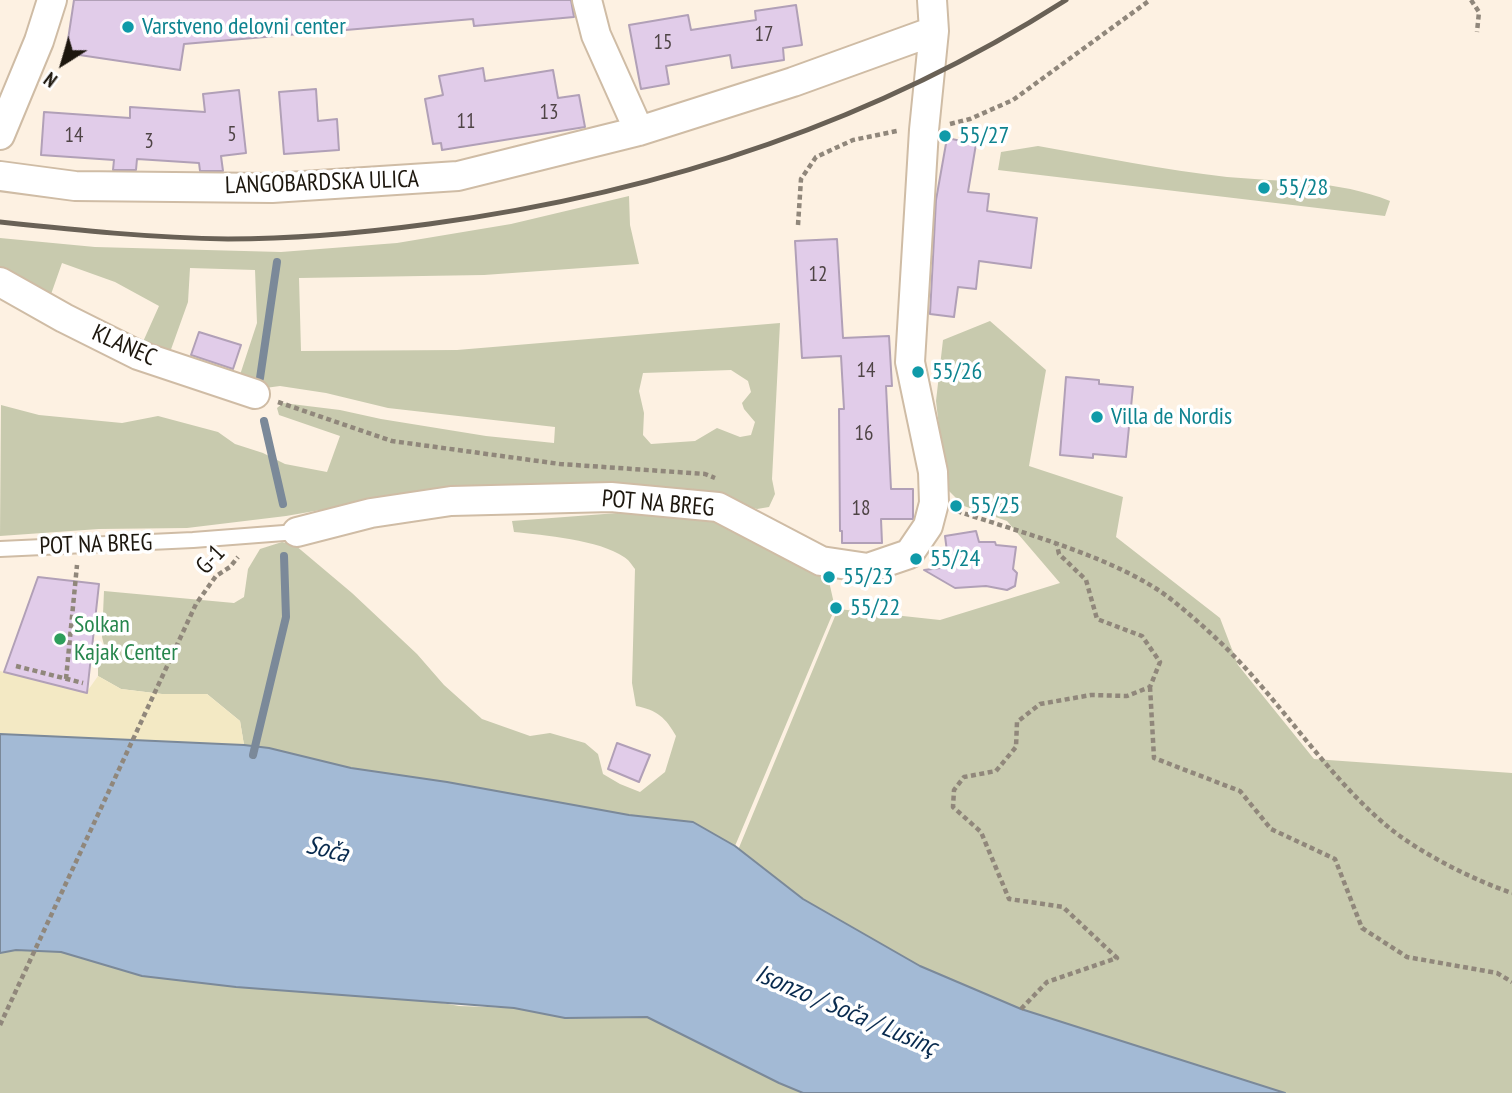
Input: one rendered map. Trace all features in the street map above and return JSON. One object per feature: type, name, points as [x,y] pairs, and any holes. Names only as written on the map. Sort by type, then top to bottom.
[{"type":"street","points":[[0,135],[39,41],[52,0]]},
{"type":"street","points":[[587,0],[596,35],[639,131]]},
{"type":"street","name":"POT NA BREG","points":[[297,532],[371,513],[451,501],[611,497],[718,507],[821,561],[868,568],[909,554],[928,526],[934,503],[933,472],[910,362],[924,130],[934,31],[932,0]]},
{"type":"street","name":"LANGOBARDSKA ULICA","points":[[0,176],[75,186],[272,188],[458,176],[639,131],[793,82],[934,31]]},
{"type":"street","name":"KLANEC","points":[[0,282],[138,355],[255,394]]},
{"type":"lane","name":"POT NA BREG","points":[[0,549],[297,532]]},
{"type":"path","points":[[799,225],[801,179],[816,157],[853,140],[888,131],[924,130],[971,119],[1013,100],[1150,0]]},
{"type":"path","points":[[1471,0],[1479,12],[1477,32]]},
{"type":"path","points":[[255,394],[393,441],[560,464],[705,474],[718,479]]},
{"type":"path","points":[[934,503],[1118,568],[1169,597],[1210,632],[1255,678],[1351,792],[1387,826],[1408,842],[1487,885],[1512,893]]},
{"type":"path","name":"G-1","points":[[0,1025],[196,604],[216,576],[230,567],[241,555],[243,536]]},
{"type":"path","points":[[1057,545],[1059,554],[1086,580],[1097,620],[1142,636],[1160,662],[1150,687],[1154,758],[1240,792],[1271,829],[1335,859],[1362,928],[1407,957],[1497,973],[1512,982]]},
{"type":"path","points":[[66,679],[79,546]]},
{"type":"path","points":[[16,666],[83,683]]},
{"type":"path","points":[[1021,1009],[1047,982],[1118,958],[1063,907],[1009,899],[981,832],[953,807],[954,790],[964,777],[996,771],[1016,747],[1017,722],[1040,704],[1091,695],[1127,696],[1150,687]]},
{"type":"green space","points":[[1038,146],[1203,174],[1330,185],[1390,201],[1385,216],[998,170],[1001,152]]},
{"type":"green space","points":[[629,196],[630,225],[639,264],[484,275],[299,278],[301,351],[457,350],[780,323],[772,479],[775,494],[769,507],[757,509],[687,490],[384,499],[286,516],[187,528],[99,529],[0,536],[1,405],[39,415],[122,423],[158,416],[218,432],[235,444],[285,464],[327,472],[340,436],[279,415],[277,408],[283,403],[340,410],[486,436],[554,443],[555,427],[388,408],[326,393],[280,386],[265,388],[238,381],[257,323],[255,270],[190,268],[188,302],[169,355],[142,344],[159,306],[115,282],[62,263],[49,300],[0,267],[0,238],[95,247],[281,252],[397,243],[511,224]],"holes":[[[731,370],[748,381],[751,392],[742,403],[755,422],[751,435],[740,437],[717,428],[695,441],[651,444],[643,435],[644,413],[639,391],[643,373]]]},
{"type":"green space","points":[[990,321],[1046,370],[1029,466],[1123,497],[1116,537],[1220,618],[1238,665],[1314,759],[1512,773],[1512,1093],[1285,1093],[1124,1044],[1021,1009],[920,966],[803,899],[738,850],[838,609],[940,620],[1060,583],[1007,521],[964,506],[946,488],[936,401],[943,340]]},
{"type":"green space","points":[[644,511],[736,521],[809,568],[828,577],[835,608],[735,846],[693,822],[629,815],[447,782],[351,768],[269,748],[244,745],[240,721],[207,694],[162,694],[121,689],[98,676],[98,661],[106,653],[102,637],[104,591],[234,603],[244,597],[248,569],[260,549],[282,542],[295,545],[352,593],[482,719],[530,736],[550,733],[585,743],[598,754],[603,774],[640,792],[665,772],[676,736],[660,716],[636,706],[632,683],[635,569],[625,558],[601,546],[571,539],[514,532],[512,521]]},
{"type":"green space","points":[[16,950],[61,952],[142,976],[425,1000],[459,1006],[514,1008],[565,1018],[647,1017],[803,1093],[0,1093],[0,953]]},
{"type":"sand","points":[[0,671],[86,693],[98,676],[121,689],[162,694],[207,694],[240,721],[244,745],[0,734]]},
{"type":"water","points":[[0,734],[269,748],[351,768],[447,782],[629,815],[693,822],[735,846],[803,899],[920,966],[1021,1009],[1285,1093],[803,1093],[647,1017],[565,1018],[514,1008],[236,987],[142,976],[61,952],[16,950],[0,953]]},
{"type":"building","points":[[74,0],[571,0],[574,17],[474,26],[473,19],[184,44],[180,70],[66,53]]},
{"type":"building","points":[[796,5],[802,45],[783,48],[784,60],[732,68],[730,55],[666,66],[669,84],[641,89],[629,25],[688,15],[691,30],[756,20],[755,11]]},
{"type":"building","points":[[483,68],[485,81],[553,70],[558,98],[579,95],[585,127],[442,150],[441,143],[433,144],[425,99],[443,95],[439,76]]},
{"type":"building","points":[[316,89],[318,121],[337,119],[339,150],[284,154],[279,92]]},
{"type":"building","points":[[239,90],[246,153],[221,156],[223,171],[200,171],[199,163],[137,159],[136,170],[113,170],[114,160],[41,155],[44,112],[130,118],[130,107],[205,112],[203,94]]},
{"type":"building","points":[[947,138],[976,144],[968,192],[989,194],[987,211],[1037,218],[1031,268],[979,261],[976,289],[958,287],[954,317],[930,314],[936,200]]},
{"type":"building","points":[[837,239],[843,338],[889,336],[892,386],[886,386],[891,489],[913,489],[913,519],[881,519],[882,543],[842,543],[839,409],[844,409],[841,356],[802,358],[795,241]]},
{"type":"building","points":[[199,332],[241,345],[233,369],[191,355]]},
{"type":"building","name":"Villa de Nordis","points":[[1066,377],[1133,387],[1126,457],[1060,455]]},
{"type":"building","points":[[976,531],[979,542],[995,542],[996,545],[1016,547],[1013,569],[1017,573],[1015,586],[1007,590],[986,586],[955,588],[924,570],[949,567],[945,536]]},
{"type":"building","points":[[38,577],[99,584],[87,693],[4,672]]},
{"type":"building","points":[[617,743],[650,755],[639,782],[608,769]]},
{"type":"waterway","points":[[260,378],[277,262]]},
{"type":"waterway","points":[[264,421],[283,504]]},
{"type":"waterway","points":[[253,755],[286,617],[284,556]]},
{"type":"railway","points":[[0,222],[171,237],[278,238],[429,224],[597,194],[679,173],[760,147],[839,117],[916,83],[992,44],[1066,0]]},
{"type":"place","name":"Varstveno delovni center","points":[[128,27]]},
{"type":"place","name":"55/27","points":[[945,136]]},
{"type":"place","name":"55/28","points":[[1264,188]]},
{"type":"place","name":"55/26","points":[[918,372]]},
{"type":"place","name":"Villa de Nordis","points":[[1097,417]]},
{"type":"place","name":"55/25","points":[[956,506]]},
{"type":"place","name":"55/24","points":[[916,559]]},
{"type":"place","name":"55/23","points":[[829,577]]},
{"type":"place","name":"55/22","points":[[836,608]]},
{"type":"place","name":"Solkan Kajak Center","points":[[60,639]]},
{"type":"water label","name":"Soča","points":[[327,850]]},
{"type":"water label","name":"Isonzo / Soča / Lusinç","points":[[846,1011]]}]
